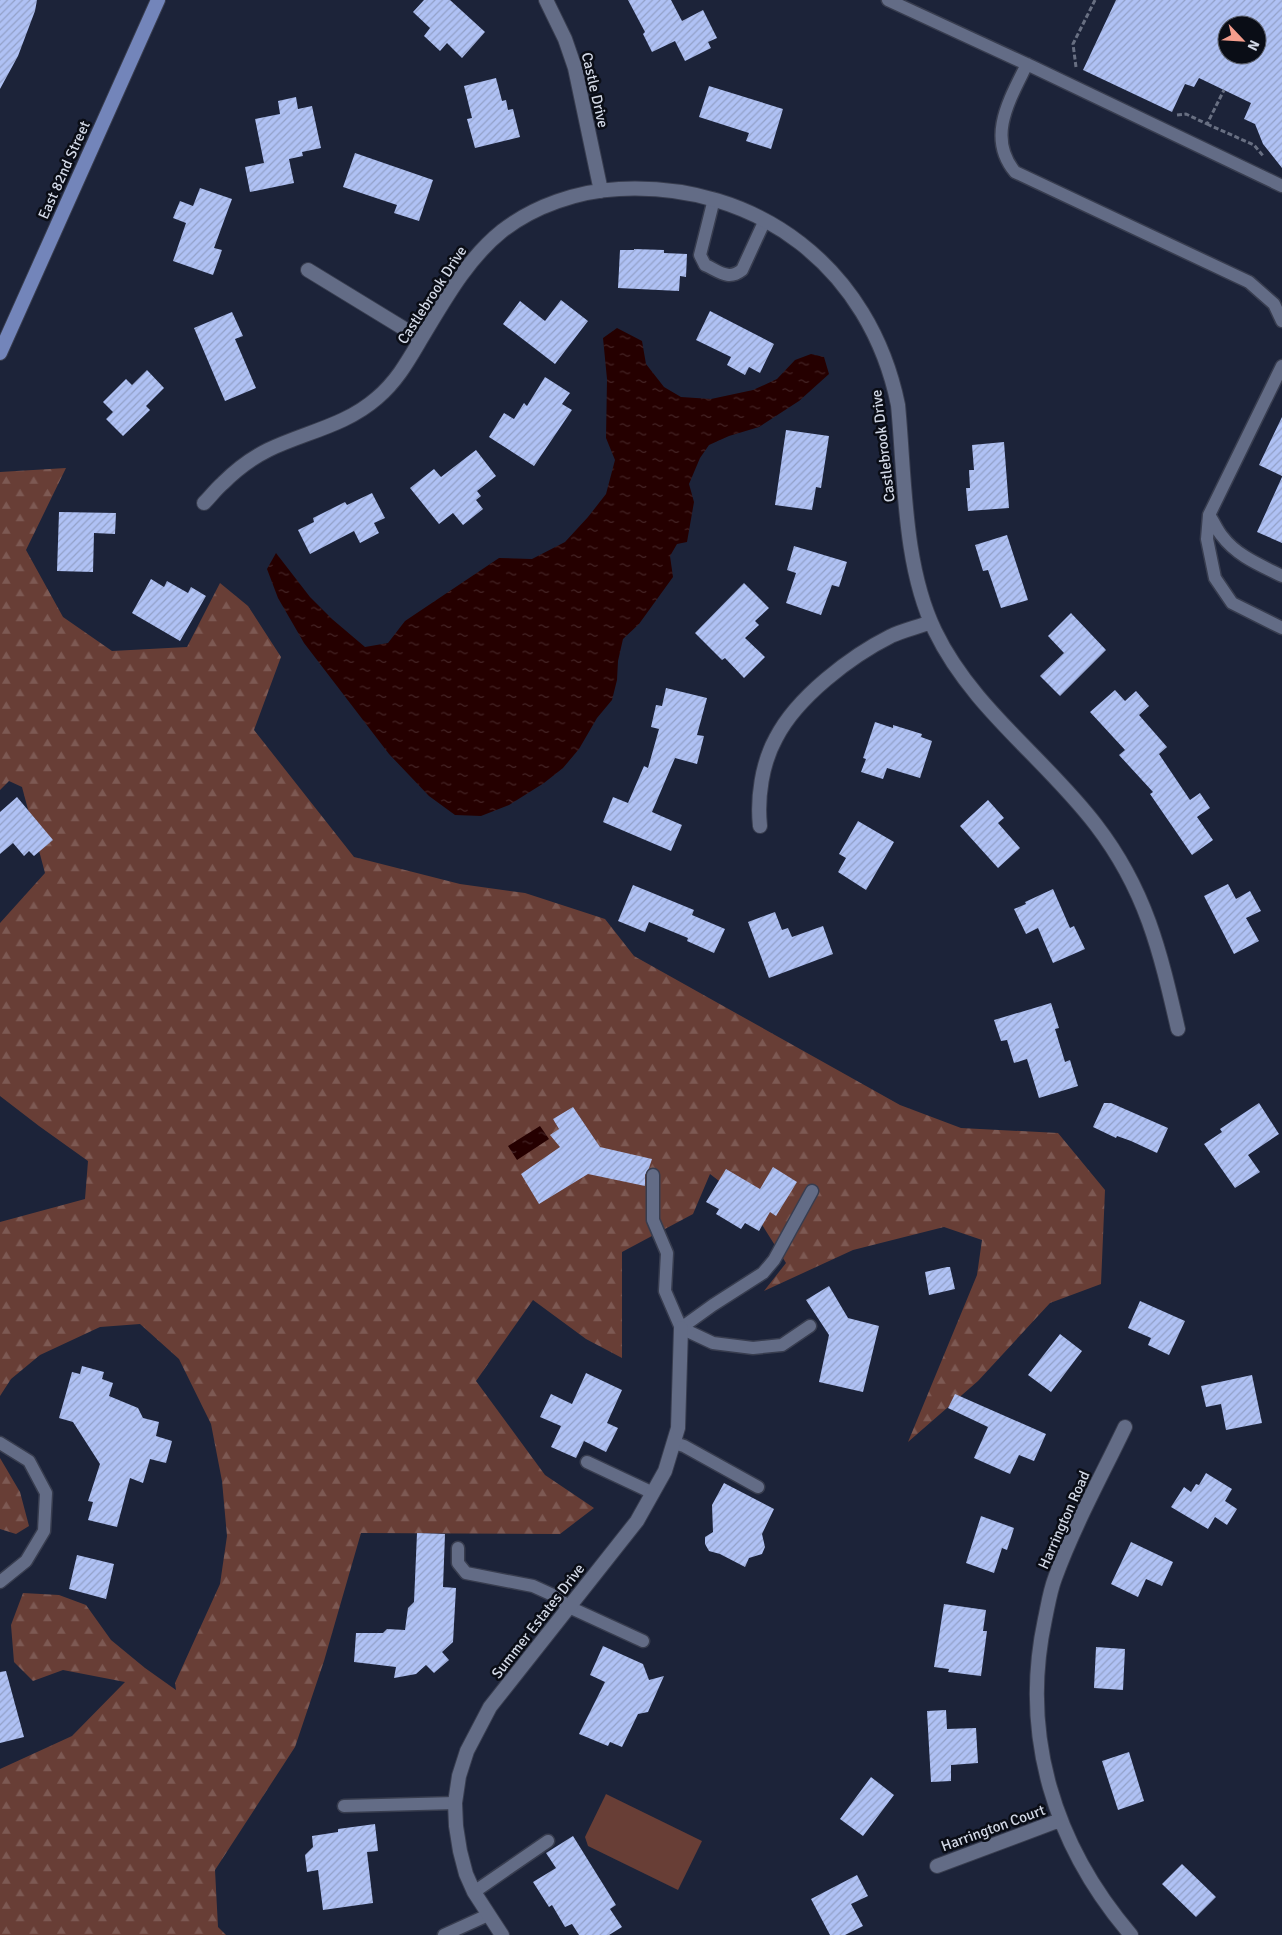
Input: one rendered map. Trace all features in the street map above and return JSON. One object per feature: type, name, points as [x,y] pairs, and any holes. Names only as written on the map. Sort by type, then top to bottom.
[{"type":"main road","name":"East 82nd Street","points":[[0,353],[158,0]]},
{"type":"street","name":"Castle Drive","points":[[546,0],[565,39],[576,68],[601,191]]},
{"type":"street","name":"Castlebrook Drive","points":[[204,504],[221,484],[266,451],[340,422],[375,400],[397,378],[471,262],[484,246],[518,220],[556,202],[601,191],[658,188],[714,199],[745,210],[764,220],[800,243],[824,264],[846,288],[879,344],[898,405],[909,537],[918,588],[931,622],[948,656],[964,681],[1075,800],[1095,824],[1125,867],[1135,886],[1154,934],[1178,1029]]},
{"type":"street","points":[[308,270],[421,340]]},
{"type":"street","points":[[760,826],[758,810],[761,780],[772,745],[776,736],[806,698],[854,658],[889,637],[931,622]]},
{"type":"street","name":"Summer Estates Drive","points":[[502,1935],[474,1892],[466,1874],[456,1826],[455,1803],[459,1776],[467,1752],[490,1707],[638,1521],[665,1471],[678,1428],[682,1328]]},
{"type":"street","name":"Harrington Road","points":[[1125,1427],[1070,1540],[1055,1578],[1042,1628],[1037,1679],[1038,1730],[1045,1770],[1060,1820],[1073,1849],[1103,1902],[1130,1935]]},
{"type":"street","name":"Harrington Court","points":[[937,1866],[1060,1820]]},
{"type":"lane","points":[[888,0],[1282,186]]},
{"type":"lane","points":[[1027,64],[1003,118],[1001,132],[1002,148],[1006,162],[1015,172],[1249,282],[1266,294],[1274,304],[1282,321]]},
{"type":"lane","points":[[714,199],[700,254],[705,264],[728,276],[736,275],[742,270],[764,220]]},
{"type":"lane","points":[[1282,366],[1209,515],[1207,539],[1215,578],[1232,603],[1282,628]]},
{"type":"lane","points":[[1209,515],[1234,549],[1246,558],[1282,576]]},
{"type":"lane","points":[[653,1175],[653,1220],[666,1253],[665,1291],[682,1328],[713,1343],[753,1348],[782,1345],[810,1326]]},
{"type":"lane","points":[[682,1328],[713,1305],[763,1273],[774,1260],[812,1191]]},
{"type":"lane","points":[[0,1443],[29,1461],[46,1493],[44,1531],[26,1561],[0,1582]]},
{"type":"lane","points":[[674,1443],[684,1446],[758,1487]]},
{"type":"lane","points":[[587,1462],[653,1493]]},
{"type":"lane","points":[[458,1548],[458,1563],[466,1574],[533,1586],[555,1596],[569,1607],[643,1641]]},
{"type":"lane","points":[[344,1806],[455,1803]]},
{"type":"lane","points":[[474,1892],[548,1841]]},
{"type":"lane","points":[[444,1935],[488,1915]]},
{"type":"path","points":[[1081,72],[1074,66],[1073,44],[1094,0]]},
{"type":"path","points":[[1207,124],[1224,90]]},
{"type":"path","points":[[1174,116],[1186,114],[1254,145],[1263,157],[1270,160]]},
{"type":"green space","points":[[66,468],[26,550],[63,617],[112,651],[187,647],[220,583],[248,606],[281,657],[254,730],[354,857],[460,884],[525,893],[605,919],[634,956],[900,1105],[961,1128],[1058,1133],[1105,1190],[1101,1284],[1050,1303],[978,1381],[908,1442],[977,1275],[982,1240],[944,1227],[853,1250],[764,1291],[786,1263],[749,1204],[710,1174],[693,1214],[622,1252],[622,1358],[586,1339],[533,1300],[476,1381],[545,1475],[594,1508],[560,1534],[361,1533],[324,1661],[295,1747],[215,1870],[218,1927],[226,1935],[0,1935],[0,1769],[72,1736],[125,1682],[63,1670],[33,1681],[14,1662],[11,1625],[23,1593],[59,1595],[86,1605],[111,1640],[176,1690],[175,1683],[220,1584],[227,1536],[222,1481],[211,1424],[179,1359],[140,1324],[100,1327],[40,1355],[11,1379],[0,1396],[0,1222],[85,1199],[88,1161],[0,1096],[0,923],[45,873],[22,787],[9,781],[0,790],[0,472]]},
{"type":"green space","points":[[0,1458],[20,1492],[29,1526],[16,1534],[0,1529]]},
{"type":"green space","points":[[606,1794],[702,1841],[678,1890],[588,1846],[585,1837]]},
{"type":"water","points":[[617,328],[642,341],[646,364],[664,387],[681,397],[711,399],[753,390],[777,379],[795,360],[811,354],[824,357],[829,374],[799,401],[759,427],[729,436],[709,445],[700,458],[689,484],[694,502],[687,542],[677,544],[670,556],[673,577],[639,624],[623,639],[612,700],[597,718],[579,749],[563,768],[544,783],[509,805],[481,816],[455,815],[429,796],[389,754],[304,643],[278,598],[267,569],[276,553],[310,597],[365,647],[388,643],[405,621],[499,558],[532,559],[565,542],[606,494],[615,460],[606,438],[607,379],[603,338]]},
{"type":"water","points":[[540,1126],[549,1139],[517,1160],[508,1146]]},
{"type":"building","points":[[0,0],[37,0],[35,11],[18,56],[0,89]]},
{"type":"building","points":[[424,0],[450,0],[485,32],[462,58],[447,43],[440,51],[424,36],[430,28],[413,12]]},
{"type":"building","points":[[628,0],[671,0],[682,21],[703,10],[717,38],[708,42],[711,48],[685,61],[675,41],[652,52],[643,34],[645,32]]},
{"type":"building","points":[[1116,0],[1282,0],[1282,168],[1263,144],[1255,124],[1244,119],[1251,103],[1199,78],[1194,87],[1185,84],[1172,112],[1083,70]]},
{"type":"building","points":[[496,78],[502,101],[506,100],[508,110],[513,109],[520,137],[475,148],[467,119],[472,118],[464,86]]},
{"type":"building","points":[[709,86],[783,109],[771,149],[746,141],[749,133],[699,117]]},
{"type":"building","points":[[296,97],[298,109],[312,106],[321,148],[302,152],[303,156],[289,159],[294,183],[250,192],[245,167],[264,163],[255,119],[280,114],[278,101]]},
{"type":"building","points":[[355,153],[433,180],[419,221],[394,213],[397,205],[343,187]]},
{"type":"building","points":[[200,188],[232,199],[214,248],[222,250],[213,275],[173,261],[186,223],[173,218],[180,201],[193,206]]},
{"type":"building","points":[[620,250],[664,250],[664,253],[687,254],[686,277],[680,276],[679,291],[618,288]]},
{"type":"building","points":[[561,300],[588,321],[555,364],[503,324],[520,301],[545,321]]},
{"type":"building","points":[[710,311],[774,344],[760,373],[749,367],[745,375],[727,365],[731,357],[696,340]]},
{"type":"building","points":[[232,312],[243,336],[235,339],[256,388],[225,401],[194,328]]},
{"type":"building","points":[[147,370],[164,388],[146,406],[150,410],[123,436],[106,419],[113,412],[103,402],[126,379],[132,385]]},
{"type":"building","points":[[545,377],[570,393],[562,404],[572,410],[534,466],[489,437],[504,413],[514,419],[524,403],[527,406]]},
{"type":"building","points":[[1282,417],[1282,476],[1259,465]]},
{"type":"building","points":[[786,430],[829,436],[821,488],[816,487],[812,510],[775,505]]},
{"type":"building","points":[[1004,442],[1009,508],[968,511],[966,488],[970,488],[969,470],[974,470],[972,445]]},
{"type":"building","points":[[476,450],[496,476],[477,491],[481,496],[476,500],[483,509],[463,525],[453,513],[439,524],[410,488],[434,469],[441,477]]},
{"type":"building","points":[[1282,477],[1282,543],[1257,532]]},
{"type":"building","points":[[372,493],[385,518],[374,523],[379,533],[360,543],[354,531],[310,554],[298,530],[314,522],[313,518],[345,502],[347,505]]},
{"type":"building","points":[[59,512],[116,513],[115,534],[94,533],[93,572],[57,571]]},
{"type":"building","points":[[1007,535],[1028,600],[1001,608],[988,570],[983,571],[975,545]]},
{"type":"building","points":[[794,546],[847,562],[839,587],[832,585],[821,615],[786,603],[796,573],[787,570]]},
{"type":"building","points":[[151,579],[164,587],[167,581],[188,593],[191,587],[206,596],[180,641],[132,613]]},
{"type":"building","points":[[744,583],[769,608],[755,621],[759,625],[745,638],[765,657],[744,678],[725,658],[722,660],[695,633]]},
{"type":"building","points":[[1071,613],[1106,650],[1060,696],[1040,676],[1064,653],[1048,636]]},
{"type":"building","points":[[666,688],[707,698],[697,735],[704,736],[697,764],[675,758],[652,812],[682,825],[671,851],[603,822],[613,797],[628,803],[644,766],[648,768],[659,729],[651,727],[656,705],[662,706]]},
{"type":"building","points":[[1115,690],[1125,701],[1136,691],[1149,706],[1139,715],[1167,747],[1159,754],[1190,800],[1200,793],[1210,808],[1197,817],[1213,840],[1192,855],[1150,794],[1153,792],[1119,755],[1125,750],[1090,712]]},
{"type":"building","points":[[875,722],[893,728],[893,725],[922,734],[921,737],[932,741],[920,778],[887,768],[883,779],[861,772],[866,759],[863,758]]},
{"type":"building","points":[[17,797],[53,840],[34,856],[29,851],[24,856],[13,843],[0,854],[0,812]]},
{"type":"building","points":[[988,800],[1004,818],[998,823],[1020,848],[998,868],[960,826]]},
{"type":"building","points":[[858,821],[894,842],[866,890],[838,872],[846,858],[839,854]]},
{"type":"building","points":[[1228,884],[1236,899],[1250,891],[1261,911],[1246,918],[1259,941],[1234,954],[1204,896]]},
{"type":"building","points":[[633,885],[694,910],[692,915],[725,929],[714,953],[687,941],[688,938],[649,922],[645,932],[618,921]]},
{"type":"building","points":[[1053,889],[1070,928],[1074,926],[1085,949],[1053,963],[1038,928],[1026,934],[1014,909]]},
{"type":"building","points":[[775,912],[782,930],[788,928],[792,937],[823,926],[833,954],[769,978],[748,922]]},
{"type":"building","points":[[1051,1003],[1059,1028],[1055,1029],[1065,1062],[1070,1060],[1078,1086],[1039,1098],[1027,1059],[1014,1063],[1007,1040],[1001,1041],[994,1020]]},
{"type":"building","points":[[1104,1103],[1111,1103],[1168,1128],[1157,1153],[1131,1141],[1117,1136],[1116,1138],[1093,1127]]},
{"type":"building","points":[[1259,1103],[1279,1134],[1248,1155],[1260,1172],[1235,1188],[1204,1144],[1222,1132],[1220,1129]]},
{"type":"building","points":[[573,1107],[600,1147],[652,1159],[645,1175],[645,1186],[588,1174],[539,1204],[521,1174],[560,1147],[550,1135],[559,1129],[553,1119]]},
{"type":"building","points":[[773,1167],[797,1182],[776,1216],[770,1212],[759,1231],[745,1223],[741,1229],[716,1214],[719,1209],[706,1202],[726,1169],[760,1189]]},
{"type":"building","points":[[950,1267],[955,1289],[929,1295],[925,1272]]},
{"type":"building","points":[[829,1286],[848,1318],[879,1326],[863,1392],[819,1382],[829,1335],[806,1300]]},
{"type":"building","points":[[1140,1301],[1185,1321],[1169,1355],[1148,1345],[1151,1338],[1128,1328]]},
{"type":"building","points":[[1060,1334],[1082,1351],[1051,1392],[1028,1375]]},
{"type":"building","points":[[82,1366],[104,1372],[102,1379],[113,1383],[109,1396],[138,1408],[143,1418],[159,1422],[156,1436],[172,1441],[166,1463],[150,1459],[143,1483],[130,1478],[117,1527],[88,1520],[93,1502],[88,1501],[100,1464],[73,1422],[59,1418],[72,1372],[80,1374]]},
{"type":"building","points":[[586,1373],[622,1390],[607,1423],[618,1428],[606,1452],[584,1441],[576,1458],[551,1447],[561,1426],[540,1417],[551,1394],[572,1404]]},
{"type":"building","points":[[1252,1375],[1262,1423],[1226,1430],[1221,1404],[1206,1407],[1201,1386]]},
{"type":"building","points":[[955,1394],[1046,1434],[1034,1461],[1019,1455],[1010,1474],[974,1458],[988,1427],[948,1408]]},
{"type":"building","points":[[1206,1473],[1232,1489],[1225,1501],[1237,1509],[1227,1525],[1215,1517],[1208,1529],[1171,1507],[1184,1487],[1191,1492],[1196,1484],[1199,1485]]},
{"type":"building","points":[[724,1483],[774,1509],[762,1534],[765,1547],[762,1554],[749,1558],[745,1567],[720,1554],[709,1551],[705,1544],[705,1537],[713,1532],[712,1505]]},
{"type":"building","points":[[981,1516],[1014,1528],[1007,1550],[1002,1548],[994,1573],[966,1563]]},
{"type":"building","points":[[417,1533],[445,1534],[443,1587],[456,1588],[453,1642],[442,1652],[449,1660],[434,1673],[426,1665],[416,1674],[394,1678],[396,1667],[354,1662],[356,1633],[383,1633],[387,1629],[405,1630],[408,1608],[414,1602]]},
{"type":"building","points":[[1131,1542],[1173,1562],[1162,1586],[1146,1579],[1138,1597],[1111,1584]]},
{"type":"building","points":[[77,1555],[114,1564],[106,1599],[69,1589]]},
{"type":"building","points":[[944,1604],[986,1610],[983,1631],[987,1631],[981,1676],[948,1672],[949,1669],[934,1667]]},
{"type":"building","points":[[603,1646],[643,1664],[649,1680],[664,1676],[648,1712],[638,1714],[622,1747],[610,1742],[608,1746],[579,1734],[605,1682],[590,1675]]},
{"type":"building","points":[[1096,1647],[1125,1649],[1123,1690],[1094,1688]]},
{"type":"building","points":[[6,1671],[24,1737],[0,1743],[0,1672]]},
{"type":"building","points":[[946,1710],[947,1729],[976,1728],[978,1763],[951,1765],[951,1781],[931,1782],[927,1711]]},
{"type":"building","points":[[1129,1752],[1144,1801],[1118,1810],[1102,1761]]},
{"type":"building","points":[[871,1777],[894,1795],[863,1836],[840,1819]]},
{"type":"building","points":[[375,1824],[378,1851],[367,1852],[373,1903],[323,1910],[318,1870],[307,1872],[305,1855],[313,1847],[312,1836],[338,1832],[338,1829]]},
{"type":"building","points":[[573,1836],[616,1905],[610,1909],[622,1927],[609,1935],[579,1935],[572,1924],[565,1927],[552,1905],[549,1907],[533,1882],[556,1868],[546,1853]]},
{"type":"building","points":[[1182,1864],[1216,1897],[1196,1917],[1162,1884]]},
{"type":"building","points":[[857,1875],[868,1896],[851,1904],[863,1926],[845,1935],[830,1935],[811,1899]]}]
